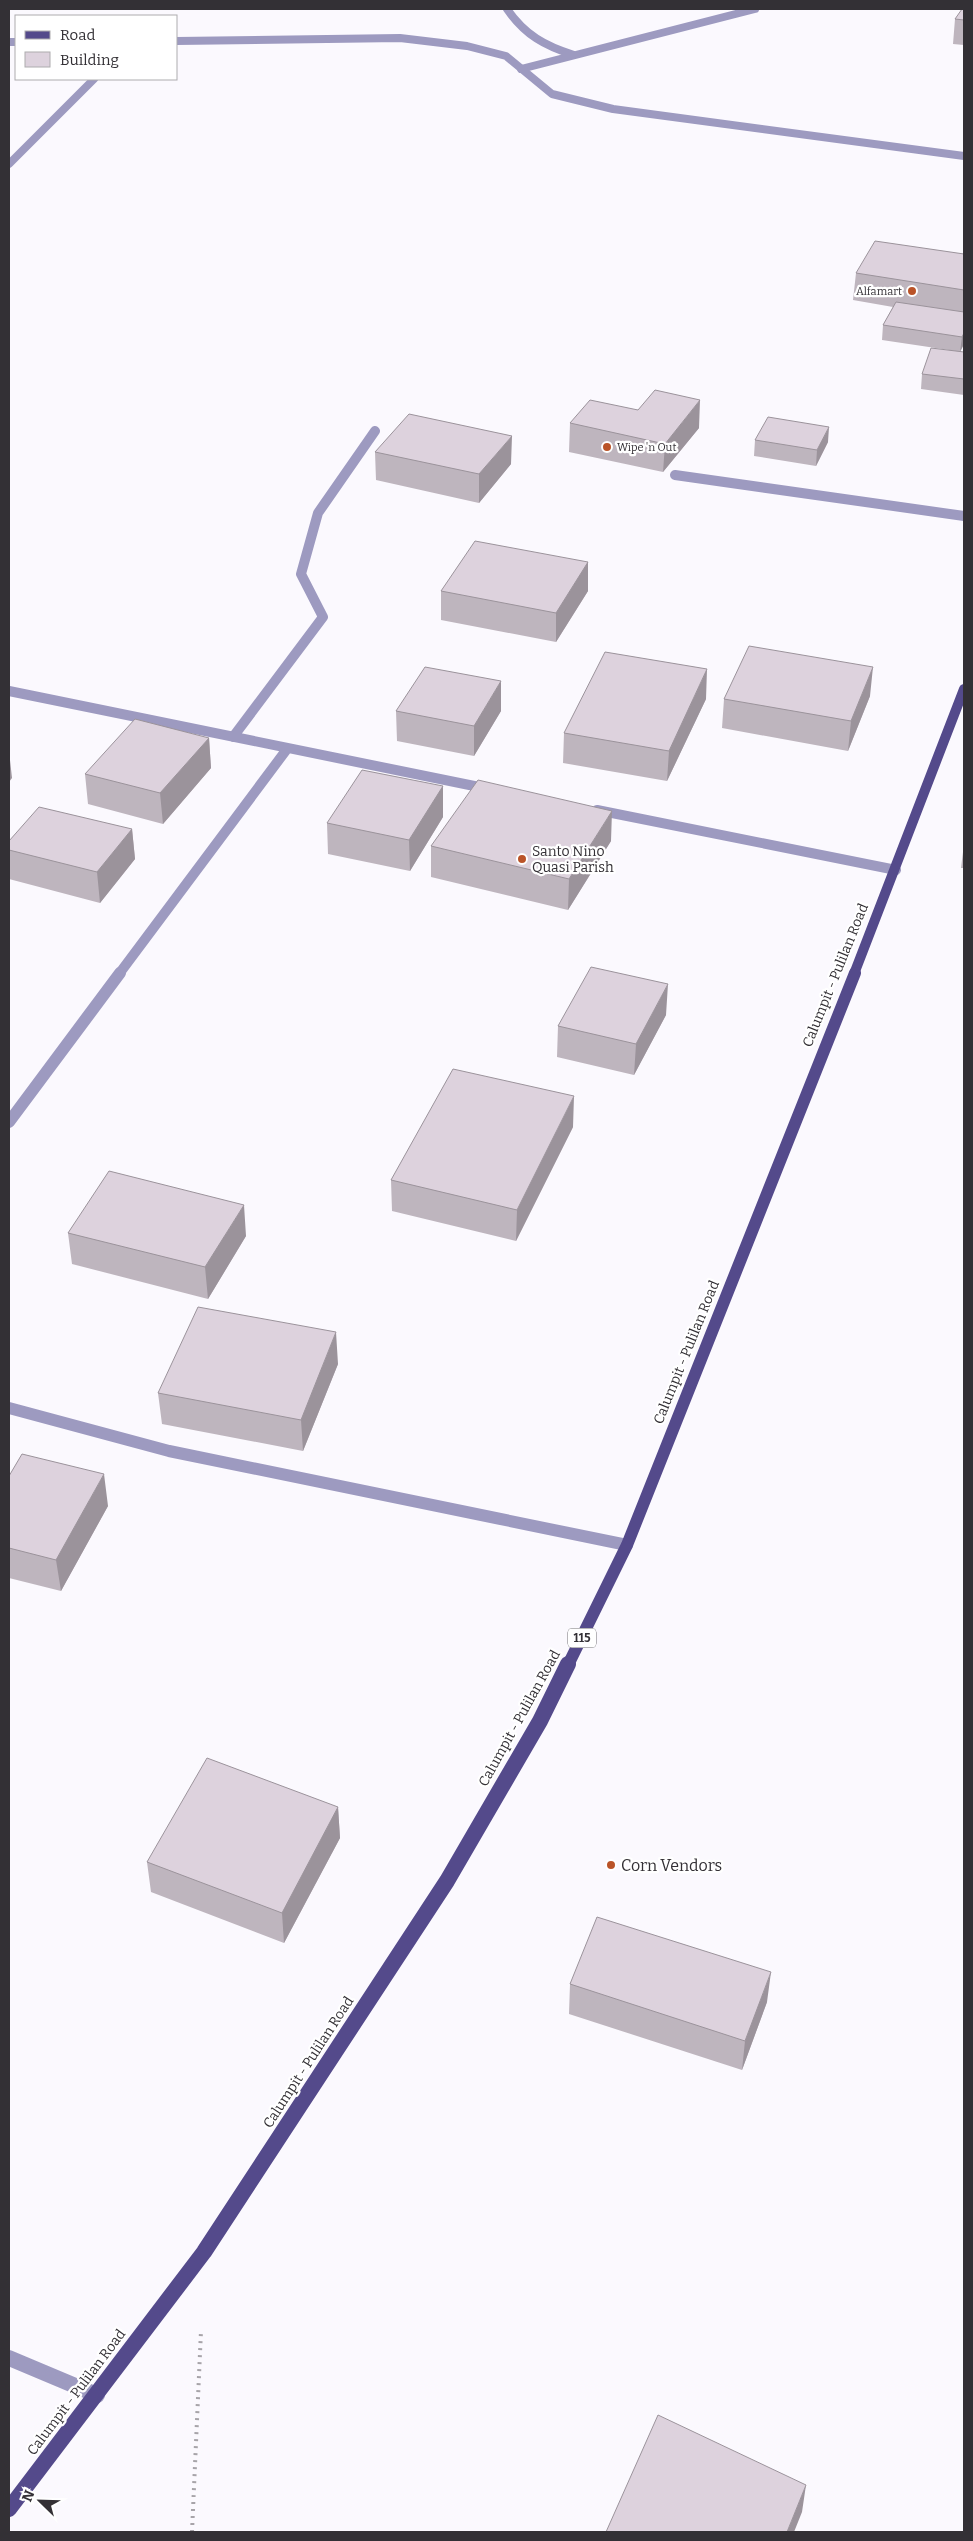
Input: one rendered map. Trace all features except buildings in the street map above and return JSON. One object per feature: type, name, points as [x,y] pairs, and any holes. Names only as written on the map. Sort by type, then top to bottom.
[{"type":"main road","name":"Calumpit - Pulilan Road","points":[[9,2509],[204,2252],[447,1881],[540,1721],[628,1545],[896,870],[964,689]]},
{"type":"street","points":[[508,9],[526,34],[542,45],[574,55]]},
{"type":"street","points":[[521,69],[755,9]]},
{"type":"street","points":[[178,41],[400,38],[474,48],[506,56],[552,94],[613,109],[964,156]]},
{"type":"street","points":[[9,164],[93,80]]},
{"type":"street","points":[[233,737],[323,617],[301,574],[318,513],[375,431]]},
{"type":"street","points":[[675,475],[964,516]]},
{"type":"street","points":[[9,690],[287,749],[500,791]]},
{"type":"street","points":[[9,1122],[287,749]]},
{"type":"street","points":[[587,808],[896,870]]},
{"type":"street","points":[[9,1408],[169,1451],[628,1545]]},
{"type":"street","points":[[9,2358],[97,2394]]},
{"type":"path","points":[[192,2532],[204,2252]]},
{"type":"place","name":"Alfamart","points":[[912,291]]},
{"type":"place","name":"Wipe 'n Out","points":[[607,447]]},
{"type":"place","name":"Santo Nino Quasi Parish","points":[[522,859]]},
{"type":"place","name":"Corn Vendors","points":[[611,1865]]}]
